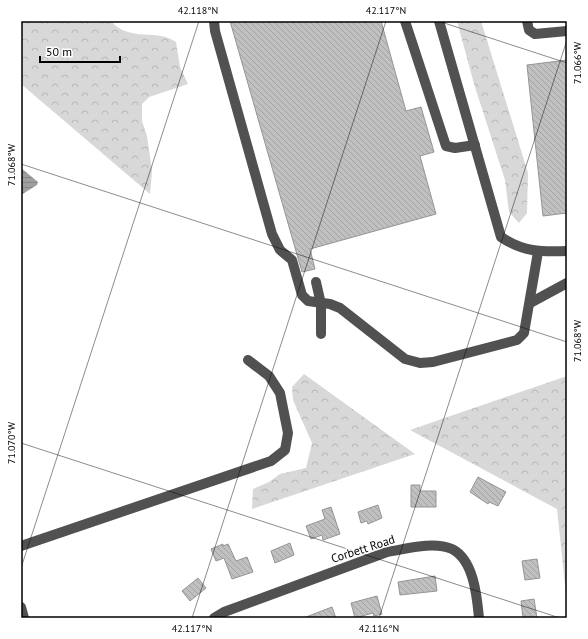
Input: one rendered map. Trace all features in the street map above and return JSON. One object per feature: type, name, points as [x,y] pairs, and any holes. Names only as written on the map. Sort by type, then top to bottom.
[{"type":"street","points":[[214,21],[215,31],[272,234],[280,250],[292,260],[302,295],[308,301],[321,304],[330,304],[340,308],[405,359],[420,363],[433,362],[517,340],[524,333],[538,252]]},
{"type":"street","points":[[405,21],[446,146],[455,148],[475,145]]},
{"type":"street","points":[[439,21],[501,237],[514,246],[538,252],[567,252]]},
{"type":"street","points":[[527,21],[529,30],[535,34],[567,31]]},
{"type":"street","points":[[316,282],[321,304],[322,334]]},
{"type":"street","points":[[530,303],[567,283]]},
{"type":"street","points":[[21,546],[271,461],[285,450],[288,433],[280,393],[269,376],[248,360]]},
{"type":"street","name":"Corbett Road","points":[[214,618],[224,612],[387,552],[415,547],[434,546],[452,549],[468,567],[473,576],[479,618]]},
{"type":"street","points":[[21,607],[24,618]]},
{"type":"green space","points":[[21,21],[111,21],[118,28],[126,32],[160,36],[169,38],[176,42],[180,67],[188,84],[149,97],[142,104],[142,121],[147,136],[152,171],[150,194],[21,84]]},
{"type":"green space","points":[[457,21],[481,21],[528,173],[527,213],[519,223],[509,212],[505,180],[474,84]]},
{"type":"green space","points":[[304,374],[415,454],[252,509],[253,489],[269,482],[280,474],[306,468],[312,443],[293,400],[292,387]]},
{"type":"green space","points":[[567,376],[567,604],[557,509],[410,430]]},
{"type":"shaded area","points":[[21,168],[38,182],[37,185],[21,195]]},
{"type":"building","points":[[230,21],[381,21],[406,111],[421,107],[434,152],[420,156],[436,214],[310,249],[315,269],[302,272]]},
{"type":"building","points":[[567,60],[567,213],[543,216],[527,65]]},
{"type":"building","points":[[478,477],[506,492],[498,506],[489,502],[488,504],[470,492]]},
{"type":"building","points":[[411,485],[420,485],[420,491],[436,491],[436,507],[411,507]]},
{"type":"building","points":[[378,505],[382,518],[368,524],[367,521],[361,523],[358,512]]},
{"type":"building","points":[[331,507],[340,534],[323,540],[322,535],[311,539],[306,526],[325,519],[322,510]]},
{"type":"building","points":[[290,543],[294,555],[275,563],[271,551]]},
{"type":"building","points":[[223,544],[223,546],[228,544],[236,561],[247,557],[253,572],[232,579],[224,558],[216,561],[211,549]]},
{"type":"building","points":[[537,559],[540,578],[525,580],[522,561]]},
{"type":"building","points":[[435,576],[437,591],[400,595],[398,582]]},
{"type":"building","points":[[198,578],[206,588],[190,601],[182,591]]},
{"type":"building","points":[[377,596],[382,614],[374,616],[373,613],[355,618],[351,603]]},
{"type":"building","points":[[534,599],[537,618],[523,618],[521,601]]},
{"type":"building","points":[[332,607],[336,618],[306,618],[306,617]]}]
